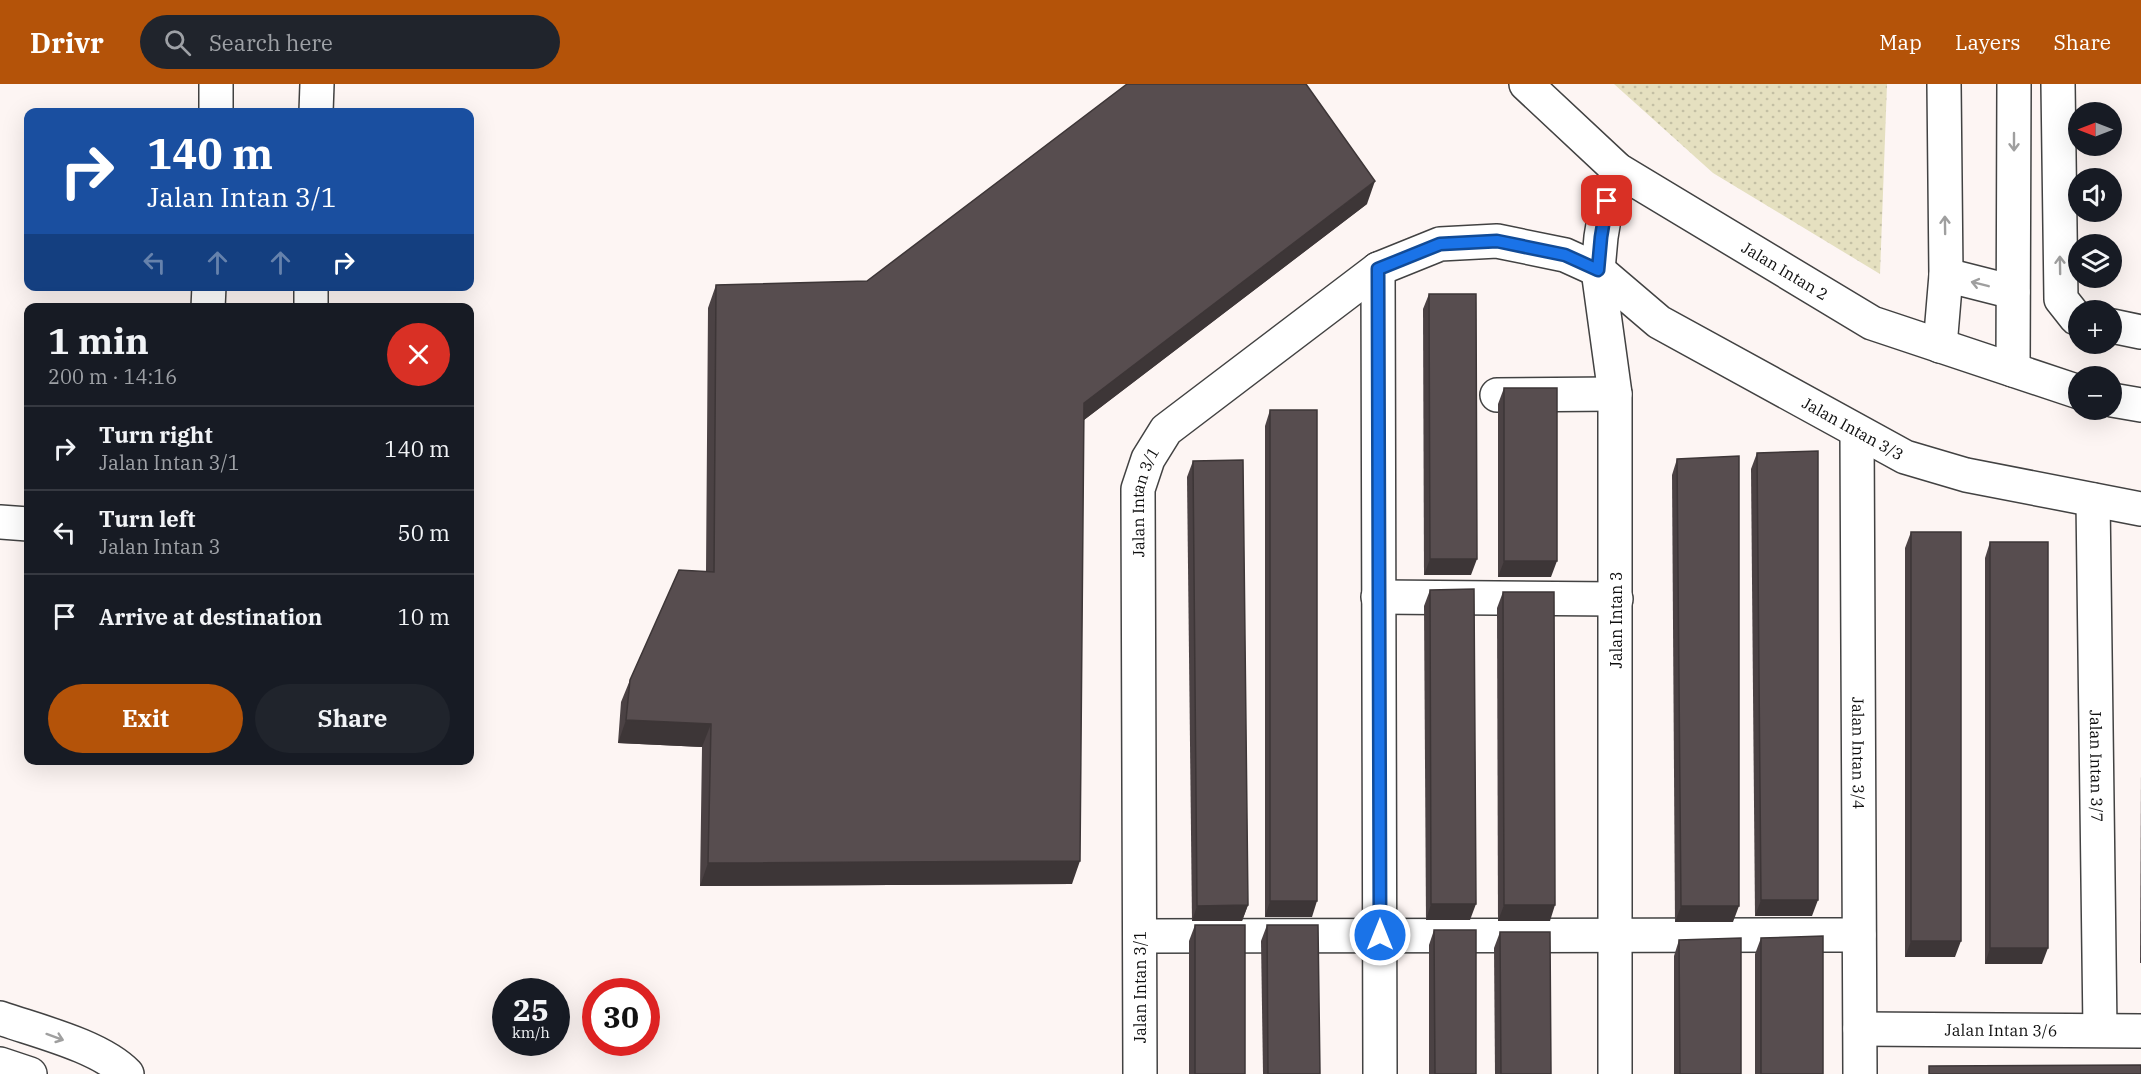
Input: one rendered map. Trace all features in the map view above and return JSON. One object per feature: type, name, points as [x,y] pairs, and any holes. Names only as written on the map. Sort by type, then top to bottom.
[{"type":"street","points":[[216,84],[216,108]]},
{"type":"street","points":[[316,108],[317,84]]},
{"type":"street","name":"Jalan Intan 2","points":[[1526,84],[1618,170],[1872,323],[2068,388]]},
{"type":"street","points":[[1941,346],[1946,275],[1944,84]]},
{"type":"street","points":[[2013,370],[2014,84]]},
{"type":"street","points":[[2058,84],[2061,299],[2068,308]]},
{"type":"street","name":"Jalan Intan 3","points":[[1615,1074],[1615,394],[1598,270],[1607,201],[1618,170]]},
{"type":"street","name":"Jalan Intan 3/1","points":[[1140,1074],[1138,489],[1148,459],[1166,430],[1378,269],[1440,244],[1497,241],[1565,255],[1598,270]]},
{"type":"street","points":[[1378,269],[1380,1074]]},
{"type":"street","name":"Jalan Intan 3/3","points":[[1598,270],[1659,322],[1905,457],[1966,476],[2141,510]]},
{"type":"street","points":[[1946,275],[2013,292]]},
{"type":"street","points":[[2122,328],[2141,332]]},
{"type":"street","points":[[1497,395],[1615,394]]},
{"type":"street","points":[[2122,402],[2141,405]]},
{"type":"street","name":"Jalan Intan 3/4","points":[[1857,432],[1860,1074]]},
{"type":"street","name":"Jalan Intan 3/7","points":[[2093,500],[2100,1030]]},
{"type":"street","points":[[0,522],[24,524]]},
{"type":"street","points":[[1378,597],[1616,598]]},
{"type":"street","points":[[1140,936],[1859,935]]},
{"type":"street","points":[[0,1018],[91,1050],[120,1066],[127,1074]]},
{"type":"street","name":"Jalan Intan 3/6","points":[[1860,1029],[2141,1031]]},
{"type":"street","points":[[0,1064],[30,1074]]},
{"type":"shaded area","points":[[1614,84],[1887,84],[1880,274],[1713,173]]},
{"type":"building","points":[[1127,84],[1306,84],[1375,181],[1084,403],[1080,861],[708,863],[711,724],[626,720],[630,680],[679,570],[714,572],[716,285],[867,281]]},
{"type":"building","points":[[1429,294],[1476,294],[1477,559],[1430,559]]},
{"type":"building","points":[[1504,388],[1557,388],[1557,561],[1504,561]]},
{"type":"building","points":[[1270,410],[1317,410],[1317,901],[1270,901]]},
{"type":"building","points":[[1818,451],[1818,900],[1761,900],[1757,453]]},
{"type":"building","points":[[1739,456],[1739,906],[1681,906],[1677,459]]},
{"type":"building","points":[[1243,460],[1248,905],[1197,906],[1193,461]]},
{"type":"building","points":[[1911,532],[1961,532],[1961,941],[1911,941]]},
{"type":"building","points":[[1990,542],[2048,542],[2048,948],[1990,948]]},
{"type":"building","points":[[1474,589],[1476,904],[1431,904],[1430,590]]},
{"type":"building","points":[[1503,592],[1554,592],[1555,905],[1504,905]]},
{"type":"building","points":[[1195,925],[1245,925],[1245,1074],[1195,1074]]},
{"type":"building","points":[[1267,925],[1318,925],[1320,1074],[1268,1074]]},
{"type":"building","points":[[1434,930],[1476,930],[1476,1074],[1435,1074]]},
{"type":"building","points":[[1500,932],[1550,932],[1551,1074],[1501,1074]]},
{"type":"building","points":[[1823,936],[1823,1074],[1761,1074],[1761,938]]},
{"type":"building","points":[[1741,938],[1741,1074],[1680,1074],[1679,940]]},
{"type":"building","points":[[2141,1065],[2141,1074],[1929,1074],[1929,1066]]},
{"type":"route","points":[[1380,935],[1378,269],[1440,244],[1497,241],[1565,255],[1598,270],[1607,201]]}]
